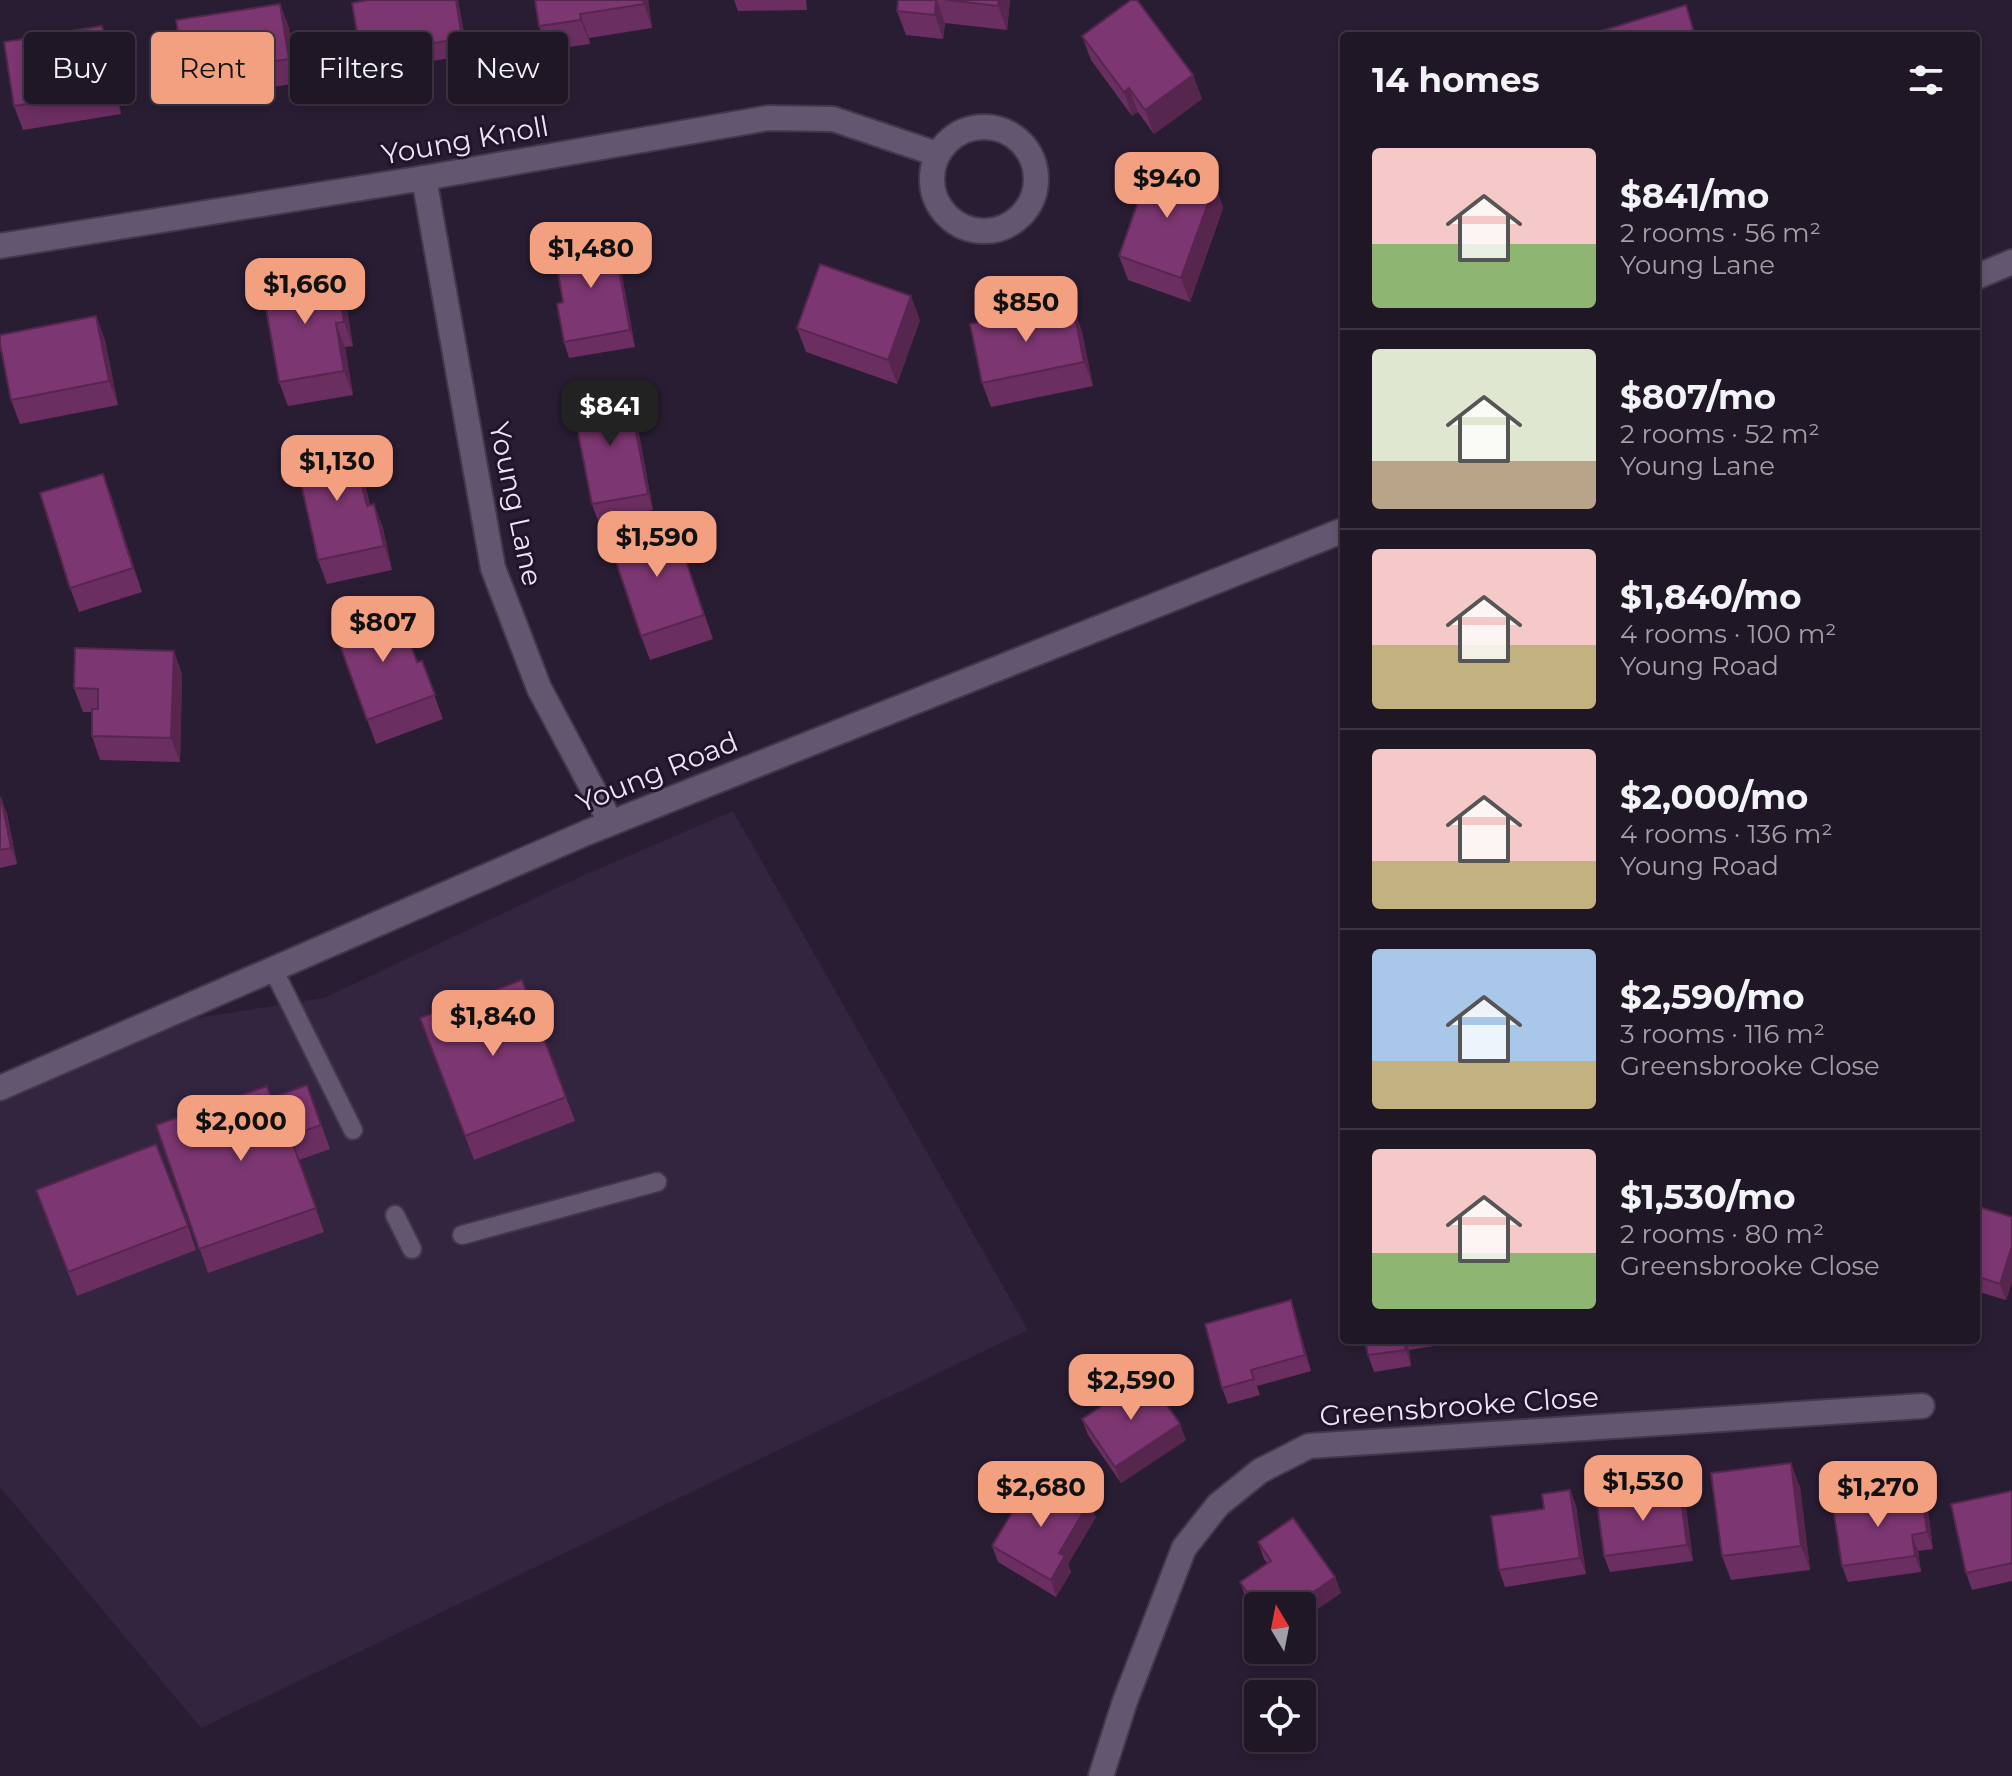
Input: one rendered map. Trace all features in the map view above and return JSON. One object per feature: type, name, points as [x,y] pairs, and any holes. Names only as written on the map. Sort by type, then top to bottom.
[{"type":"street","name":"Young Knoll","points":[[0,246],[424,178],[768,118],[833,119],[937,154]]},
{"type":"street","points":[[983,126],[1001,129],[1016,137],[1028,150],[1035,166],[1037,183],[1032,200],[1023,215],[1001,228],[975,231],[959,225],[945,214],[936,200],[931,183],[932,166],[937,154],[951,137],[966,129],[983,126]]},
{"type":"street","name":"Young Lane","points":[[424,178],[493,568],[539,688],[611,823]]},
{"type":"street","points":[[1980,275],[2012,262]]},
{"type":"street","name":"Young Road","points":[[0,1088],[611,823],[1340,532]]},
{"type":"street","name":"Greensbrooke Close","points":[[1101,1776],[1125,1701],[1184,1548],[1218,1505],[1260,1471],[1309,1446],[1922,1406]]},
{"type":"lane","points":[[273,969],[353,1130]]},
{"type":"lane","points":[[462,1235],[657,1182]]},
{"type":"lane","points":[[395,1215],[412,1249]]},
{"type":"shaded area","points":[[733,811],[1028,1330],[201,1728],[0,1487],[0,1101],[140,1027],[324,998],[582,876]]},
{"type":"building","points":[[368,0],[456,0],[461,32],[448,32],[448,41],[432,44],[432,32],[357,32],[352,3]]},
{"type":"building","points":[[535,0],[643,0],[644,4],[580,14],[581,20],[539,26]]},
{"type":"building","points":[[898,0],[936,0],[935,15],[897,11]]},
{"type":"building","points":[[947,0],[999,0],[998,6]]},
{"type":"building","points":[[1131,0],[1137,0],[1193,75],[1145,110],[1129,88],[1124,92],[1082,36]]},
{"type":"building","points":[[280,4],[289,59],[274,61],[274,32],[178,32],[176,20]]},
{"type":"building","points":[[1686,5],[1694,32],[1598,32]]},
{"type":"building","points":[[102,26],[103,32],[65,32]]},
{"type":"building","points":[[24,39],[26,104],[14,106],[4,42]]},
{"type":"building","points":[[1152,162],[1215,184],[1181,278],[1119,256]]},
{"type":"building","points":[[613,237],[630,330],[564,342],[557,304],[563,302],[554,247]]},
{"type":"building","points":[[820,264],[911,296],[888,360],[797,328]]},
{"type":"building","points":[[336,273],[344,322],[336,323],[344,371],[279,382],[262,286]]},
{"type":"building","points":[[1073,307],[1084,362],[982,383],[970,324]]},
{"type":"building","points":[[96,316],[109,381],[11,400],[0,335]]},
{"type":"building","points":[[628,391],[648,494],[592,504],[572,402]]},
{"type":"building","points":[[352,443],[367,506],[374,504],[384,546],[318,560],[295,456]]},
{"type":"building","points":[[103,474],[133,568],[70,588],[40,493]]},
{"type":"building","points":[[673,522],[704,615],[641,636],[610,544]]},
{"type":"building","points":[[396,606],[417,662],[422,661],[435,695],[367,720],[334,629]]},
{"type":"building","points":[[75,648],[174,651],[171,738],[92,736],[92,709],[98,709],[98,689],[74,688]]},
{"type":"building","points":[[0,798],[11,848],[0,850]]},
{"type":"building","points":[[522,980],[566,1097],[465,1136],[420,1018]]},
{"type":"building","points":[[307,1085],[321,1125],[290,1136],[316,1208],[199,1249],[156,1125],[267,1086],[271,1098]]},
{"type":"building","points":[[156,1144],[188,1226],[68,1272],[36,1190]]},
{"type":"building","points":[[1980,1207],[2012,1217],[2012,1246],[2000,1284],[1980,1277]]},
{"type":"building","points":[[1291,1300],[1305,1355],[1251,1370],[1254,1379],[1222,1388],[1205,1324]]},
{"type":"building","points":[[1366,1344],[1405,1344],[1406,1350],[1368,1355]]},
{"type":"building","points":[[1147,1376],[1180,1424],[1115,1467],[1082,1419]]},
{"type":"building","points":[[1791,1463],[1801,1546],[1722,1556],[1711,1473]]},
{"type":"building","points":[[1058,1482],[1090,1501],[1059,1553],[1065,1556],[1051,1580],[992,1546],[1026,1489],[1046,1501]]},
{"type":"building","points":[[1679,1483],[1687,1545],[1604,1556],[1597,1504],[1662,1496],[1660,1485]]},
{"type":"building","points":[[1570,1490],[1580,1558],[1499,1570],[1491,1516],[1544,1509],[1542,1494]]},
{"type":"building","points":[[2012,1491],[2012,1563],[1966,1573],[1951,1504]]},
{"type":"building","points":[[1922,1494],[1927,1532],[1912,1535],[1915,1556],[1842,1566],[1832,1501],[1864,1497],[1865,1510],[1886,1507],[1885,1500]]},
{"type":"building","points":[[1293,1518],[1335,1577],[1313,1592],[1247,1592],[1240,1582],[1271,1561],[1258,1542]]}]
